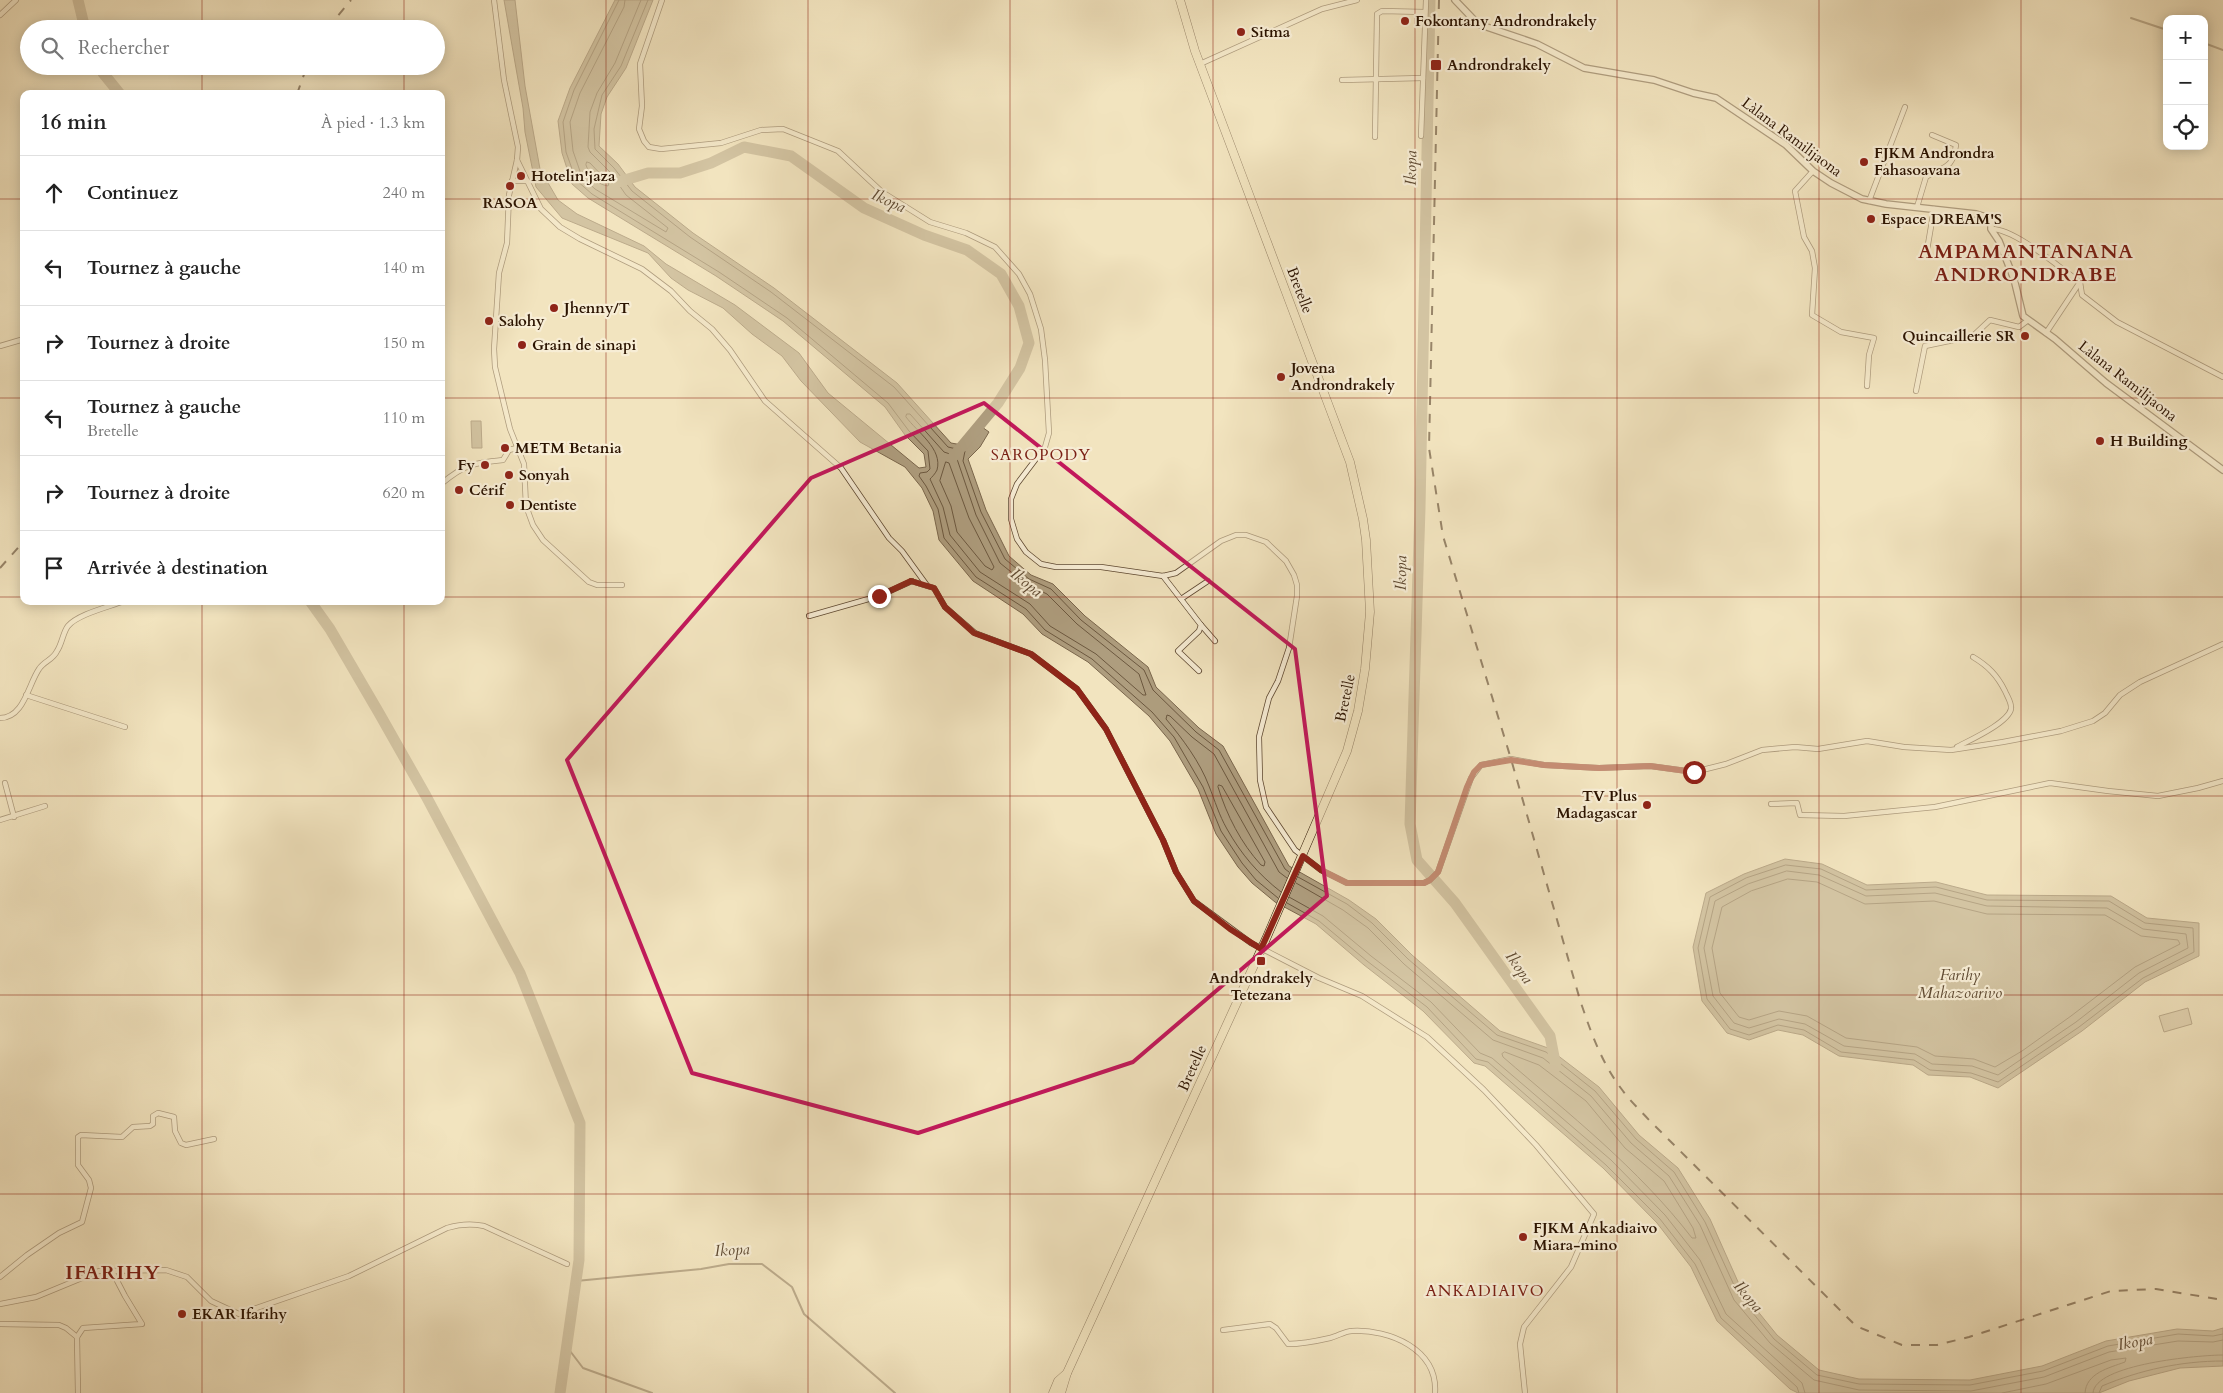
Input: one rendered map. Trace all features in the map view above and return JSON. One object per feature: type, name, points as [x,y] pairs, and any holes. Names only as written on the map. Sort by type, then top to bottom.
[{"type":"main road","name":"Bretelle","points":[[1061,1393],[1067,1373],[1266,939],[1342,763],[1358,712],[1365,669],[1369,624],[1370,577],[1366,540],[1361,510],[1342,442],[1188,32],[1180,0]]},
{"type":"main road","name":"Bretelle","points":[[1053,1393],[1058,1381],[1067,1373]]},
{"type":"street","points":[[0,15],[16,0]]},
{"type":"street","points":[[494,0],[504,80],[518,147],[509,194],[508,244],[499,273],[494,349],[495,367],[501,398],[524,464],[526,506],[533,525],[543,540],[589,582],[597,585],[622,585]]},
{"type":"street","points":[[662,0],[640,64],[642,106],[639,128],[644,141],[649,147],[661,149],[721,143],[761,130],[783,129],[838,151],[882,192],[930,222],[966,233],[995,248],[1010,262],[1030,294],[1041,329],[1045,352],[1049,433],[1045,447],[1017,484],[1011,499],[1010,519],[1018,539],[1026,552],[1041,564],[1056,567],[1125,569],[1163,576],[1176,573],[1221,541],[1236,535],[1246,535],[1256,537],[1275,549],[1286,561],[1294,574],[1297,596],[1288,648],[1278,681],[1269,698],[1259,737],[1260,780],[1266,807],[1301,859],[1347,883],[1424,883],[1430,880],[1438,872],[1471,778],[1481,765],[1511,760],[1544,765],[1599,768],[1650,766],[1694,772],[1726,764],[1762,750],[1787,748],[1818,749],[1867,741],[1904,747],[1951,750],[2003,742],[2061,731],[2093,721],[2105,713],[2120,695],[2140,682],[2223,644]]},
{"type":"street","points":[[1200,64],[1322,9],[1357,0]]},
{"type":"street","points":[[1421,136],[1426,0]]},
{"type":"street","name":"Làlana Ramilijaona","points":[[1457,1],[1478,24],[1537,44],[1584,68],[1654,80],[1693,93],[1716,98],[1786,145],[1813,171],[1841,190],[1869,201],[1981,214],[1989,220],[1991,229],[1999,241],[2012,272],[2021,312],[2027,321],[2046,334],[2106,383],[2223,470]]},
{"type":"street","points":[[1375,137],[1378,14],[1382,11],[1425,12]]},
{"type":"street","points":[[1342,80],[1423,78]]},
{"type":"street","points":[[1869,201],[1905,107]]},
{"type":"street","points":[[1917,207],[1926,177],[1950,164],[1955,154],[1956,145],[1953,142],[1932,134]]},
{"type":"street","points":[[517,160],[541,209],[560,227],[580,239],[642,269],[671,291],[690,311],[712,329],[730,350],[765,401],[841,468],[889,538],[928,584],[911,581],[879,596],[809,616]]},
{"type":"street","points":[[1813,171],[1795,191],[1804,237],[1812,251],[1815,268],[1812,315],[1841,332],[1874,338],[1869,355],[1867,386]]},
{"type":"street","points":[[512,181],[526,180]]},
{"type":"street","points":[[1926,256],[1934,209]]},
{"type":"street","points":[[1991,229],[2000,228],[2033,247],[2080,282],[2082,295],[2117,322],[2223,377]]},
{"type":"street","points":[[2046,334],[2080,282]]},
{"type":"street","points":[[1916,391],[1925,346],[1973,336],[1990,320],[2019,327],[2027,321]]},
{"type":"street","points":[[0,346],[20,340]]},
{"type":"street","points":[[445,481],[460,469],[476,462],[503,460],[509,450],[517,448]]},
{"type":"street","points":[[1163,576],[1215,641]]},
{"type":"street","points":[[911,581],[934,588],[945,607],[974,633],[1031,654],[1077,689],[1106,729],[1163,840],[1176,872],[1194,901],[1230,929],[1261,949],[1318,978],[1362,996],[1427,1037],[1484,1090],[1536,1144],[1594,1214],[1571,1267],[1524,1327],[1520,1344],[1525,1393]]},
{"type":"street","points":[[1181,600],[1208,581]]},
{"type":"street","points":[[0,718],[11,715],[20,706],[39,669],[56,653],[66,627],[82,617],[114,605]]},
{"type":"street","points":[[1199,671],[1178,651],[1199,631],[1201,625]]},
{"type":"street","points":[[1951,750],[2006,718],[2011,709],[2010,702],[1990,667],[1973,657]]},
{"type":"street","points":[[26,695],[125,727]]},
{"type":"street","points":[[1771,804],[1797,803],[1800,815],[1844,816],[1935,808],[2050,783],[2108,792],[2158,796],[2223,781]]},
{"type":"street","points":[[5,784],[14,817]]},
{"type":"street","points":[[0,820],[45,806]]},
{"type":"street","points":[[0,1277],[59,1233],[82,1222],[91,1188],[89,1180],[78,1165],[78,1138],[81,1135],[122,1137],[132,1127],[150,1126],[153,1124],[153,1116],[158,1113],[174,1117],[175,1131],[181,1144],[186,1146],[214,1139]]},
{"type":"street","points":[[0,1304],[36,1297],[99,1271],[166,1270],[187,1277],[211,1301],[239,1314],[349,1276],[447,1228],[472,1223],[484,1226],[567,1264]]},
{"type":"street","points":[[78,1393],[76,1390],[77,1337],[83,1328],[142,1324],[124,1296],[112,1271]]},
{"type":"street","points":[[0,1324],[59,1325],[77,1337]]},
{"type":"street","points":[[1223,1330],[1270,1324],[1276,1328],[1288,1344],[1331,1338],[1350,1331],[1390,1336],[1414,1346],[1428,1364],[1435,1393]]},
{"type":"highlighted area","points":[[984,403],[1295,649],[1327,896],[1133,1062],[918,1133],[692,1073],[567,760],[811,478]]},
{"type":"shaded area","points":[[2188,1008],[2192,1024],[2164,1032],[2159,1016]]},
{"type":"water","points":[[504,0],[515,0],[525,86],[540,169],[558,200],[577,214],[644,246],[666,264],[735,305],[799,353],[828,393],[919,468],[926,467],[924,454],[905,435],[885,407],[783,321],[716,276],[588,198],[572,184],[562,153],[558,121],[570,88],[615,0],[653,0],[626,68],[607,97],[601,114],[599,146],[618,164],[635,187],[693,233],[774,288],[897,383],[951,443],[968,446],[982,427],[989,432],[980,447],[968,459],[986,510],[1009,556],[1031,575],[1053,584],[1085,616],[1148,667],[1156,687],[1199,728],[1223,746],[1289,866],[1349,900],[1376,919],[1412,955],[1500,1031],[1548,1048],[1599,1087],[1639,1135],[1678,1168],[1710,1219],[1743,1293],[1777,1335],[1819,1370],[1859,1379],[1970,1380],[2042,1366],[2106,1341],[2177,1329],[2213,1331],[2223,1328],[2223,1366],[2180,1368],[2129,1381],[2099,1393],[1798,1393],[1790,1389],[1717,1321],[1691,1267],[1657,1223],[1603,1168],[1485,1066],[1474,1063],[1423,1011],[1364,965],[1316,924],[1275,902],[1252,883],[1238,867],[1216,834],[1198,789],[1170,741],[1149,716],[1088,662],[1042,634],[1023,614],[973,581],[939,540],[933,511],[922,488],[905,467],[860,442],[801,381],[782,356],[752,334],[723,308],[688,290],[671,278],[648,253],[562,218],[536,187],[525,132],[523,108]]},
{"type":"water","points":[[471,421],[481,421],[482,448],[472,448]]},
{"type":"water","name":"Farihy Mahazoarivo","points":[[1785,859],[1822,864],[1867,885],[1936,882],[1987,895],[2111,896],[2147,918],[2199,923],[2199,956],[2145,982],[2082,1031],[1998,1088],[1970,1077],[1928,1075],[1913,1065],[1839,1056],[1803,1035],[1778,1030],[1749,1040],[1727,1033],[1702,1001],[1693,947],[1706,893],[1744,874]]},
{"type":"waterway","points":[[78,0],[83,20]]},
{"type":"waterway","name":"Ikopa","points":[[1430,0],[1420,508],[1410,824],[1417,860],[1455,903],[1550,1036],[1556,1067]]},
{"type":"waterway","points":[[2131,18],[2163,29]]},
{"type":"waterway","points":[[2208,44],[2223,50]]},
{"type":"waterway","points":[[105,75],[117,90]]},
{"type":"waterway","name":"Ikopa","points":[[615,183],[648,173],[680,173],[711,163],[744,147],[791,156],[864,208],[924,235],[967,250],[1001,274],[1019,306],[1029,343],[1020,368],[998,403],[953,457]]},
{"type":"waterway","points":[[313,605],[330,629],[426,796],[520,973],[580,1123],[579,1260],[560,1393]]},
{"type":"waterway","name":"Ikopa","points":[[576,1281],[701,1269],[729,1264],[762,1264],[792,1287],[804,1314],[895,1393]]},
{"type":"waterway","points":[[567,1347],[583,1368],[652,1393]]},
{"type":"railway","points":[[334,20],[351,0]]},
{"type":"railway","points":[[1439,0],[1429,448],[1443,536],[1511,759],[1580,1000],[1593,1036],[1609,1070],[1626,1095],[1649,1120],[1856,1326],[1902,1345],[1937,1345],[1969,1337],[2111,1291],[2156,1289],[2223,1300]]},
{"type":"railway","points":[[298,90],[304,75]]},
{"type":"railway","points":[[0,568],[20,546]]},
{"type":"place","name":"Fokontany Androndrakely","points":[[1405,21]]},
{"type":"place","name":"Sitma","points":[[1241,32]]},
{"type":"place","name":"Androndrakely","points":[[1436,65]]},
{"type":"place","name":"FJKM Androndra Fahasoavana","points":[[1864,162]]},
{"type":"place","name":"Hotelin'jaza","points":[[521,176]]},
{"type":"place","name":"RASOA","points":[[510,186]]},
{"type":"place","name":"Espace DREAM'S","points":[[1871,219]]},
{"type":"place","name":"Jhenny/T","points":[[554,308]]},
{"type":"place","name":"Salohy","points":[[489,321]]},
{"type":"place","name":"Quincaillerie SR","points":[[2025,336]]},
{"type":"place","name":"Grain de sinapi","points":[[522,345]]},
{"type":"place","name":"Jovena Androndrakely","points":[[1281,377]]},
{"type":"place","name":"H Building","points":[[2100,441]]},
{"type":"place","name":"METM Betania","points":[[505,448]]},
{"type":"place","name":"Fy","points":[[485,465]]},
{"type":"place","name":"Sonyah","points":[[509,475]]},
{"type":"place","name":"Cérif","points":[[459,490]]},
{"type":"place","name":"Dentiste","points":[[510,505]]},
{"type":"place","name":"TV Plus Madagascar","points":[[1647,805]]},
{"type":"place","name":"Androndrakely Tetezana","points":[[1261,961]]},
{"type":"place","name":"FJKM Ankadiaivo Miara-mino","points":[[1523,1237]]},
{"type":"place","name":"EKAR Ifarihy","points":[[182,1314]]},
{"type":"district","name":"AMPAMANTANANA ANDRONDRABE","points":[[2026,262]]},
{"type":"district","name":"SAROPODY","points":[[1041,454]]},
{"type":"district","name":"IFARIHY","points":[[113,1272]]},
{"type":"district","name":"ANKADIAIVO","points":[[1485,1290]]},
{"type":"route","points":[[879,596],[911,581],[934,588],[945,607],[974,633],[1031,654],[1077,689],[1092,707],[1106,729],[1163,840],[1176,872],[1194,901],[1230,929],[1261,949],[1303,856],[1321,870],[1347,883],[1424,883],[1436,875],[1467,787],[1474,772],[1481,765],[1511,760],[1544,765],[1599,768],[1650,766],[1694,772]]}]
